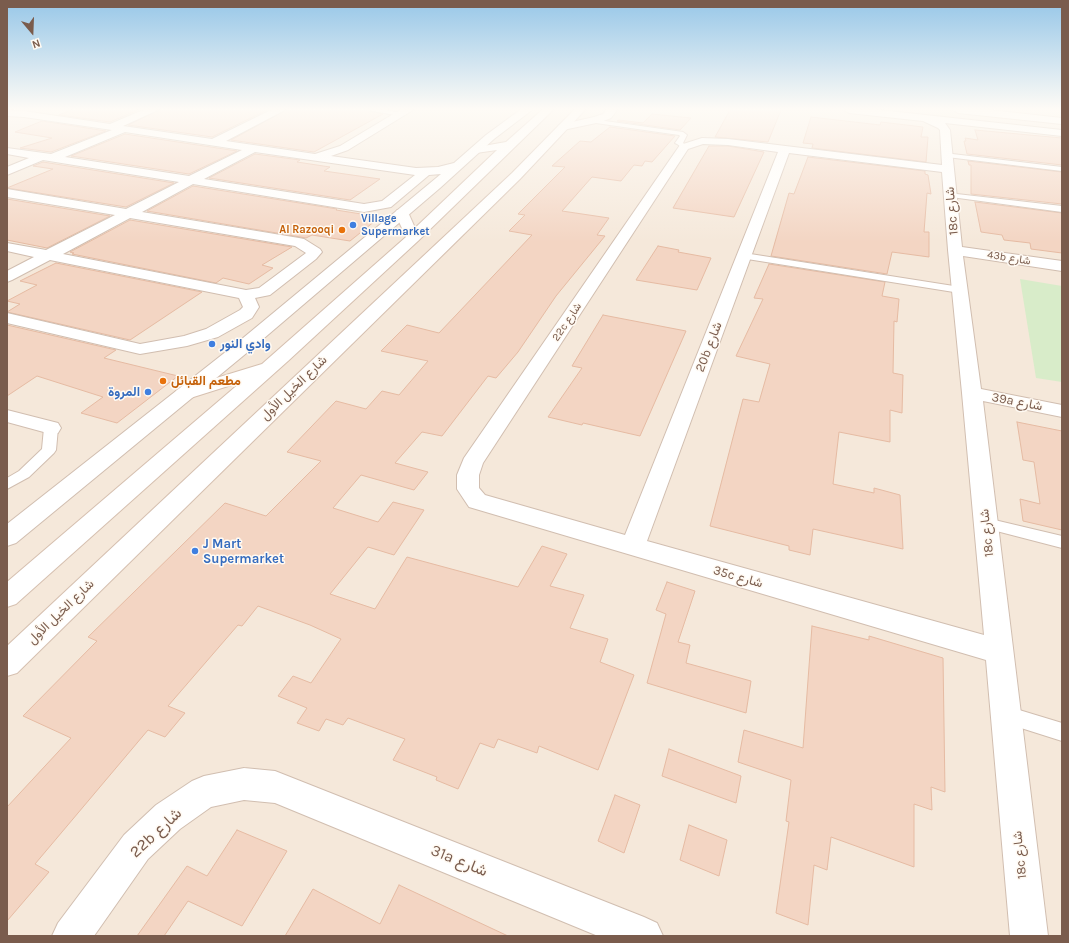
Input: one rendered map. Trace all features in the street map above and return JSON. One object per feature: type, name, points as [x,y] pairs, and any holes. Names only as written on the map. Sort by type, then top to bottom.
[{"type":"street","points":[[27,154],[364,208],[386,204],[425,177],[459,165]]},
{"type":"street","points":[[7,171],[55,154]]},
{"type":"street","points":[[7,277],[242,154]]},
{"type":"street","points":[[294,154],[344,161],[425,177],[459,165],[471,154]]},
{"type":"street","points":[[314,157],[324,154]]},
{"type":"street","points":[[342,154],[344,161]]},
{"type":"street","points":[[7,597],[270,367],[413,238],[500,154]]},
{"type":"street","name":"شارع الخيل الأول","points":[[7,664],[516,176],[537,154]]},
{"type":"street","name":"22c شارع","points":[[477,501],[468,489],[468,475],[472,463],[679,154]]},
{"type":"street","name":"20b شارع","points":[[633,546],[783,154]]},
{"type":"street","points":[[848,154],[948,162]]},
{"type":"street","name":"18c شارع","points":[[949,154],[955,250],[1000,652],[1029,936]]},
{"type":"street","points":[[7,537],[243,347],[402,213],[425,177]]},
{"type":"street","points":[[7,193],[299,242],[315,252],[312,256],[264,292],[246,295],[7,248]]},
{"type":"street","points":[[402,213],[413,238]]},
{"type":"street","name":"43b شارع","points":[[955,250],[1062,266]]},
{"type":"street","points":[[7,318],[140,349],[187,341],[212,333],[246,314],[251,307],[246,295]]},
{"type":"street","points":[[184,394],[270,367]]},
{"type":"street","name":"39a شارع","points":[[972,393],[1062,411]]},
{"type":"street","points":[[7,416],[51,428]]},
{"type":"street","name":"35c شارع","points":[[477,501],[1000,652]]},
{"type":"street","name":"22b شارع","points":[[71,936],[136,847],[168,818],[204,792],[244,784],[274,787]]},
{"type":"street","name":"31a شارع","points":[[274,787],[644,936]]},
{"type":"lane","points":[[948,162],[1062,169]]},
{"type":"lane","points":[[951,195],[1062,209]]},
{"type":"lane","points":[[744,256],[960,290]]},
{"type":"lane","points":[[7,484],[24,474],[49,450],[51,428]]},
{"type":"lane","points":[[986,523],[1062,542]]},
{"type":"lane","points":[[1006,715],[1062,732]]},
{"type":"shaded area","points":[[7,154],[1062,154],[1062,936],[7,936]]},
{"type":"green space","points":[[1020,279],[1062,286],[1062,382],[1036,378]]},
{"type":"building","points":[[76,154],[231,154],[189,174],[71,156]]},
{"type":"building","points":[[255,154],[300,160],[297,162],[330,167],[324,171],[380,179],[350,200],[209,178]]},
{"type":"building","points":[[565,154],[659,154],[652,162],[645,161],[642,166],[634,165],[621,181],[592,177],[562,211],[609,218],[597,235],[605,236],[556,296],[518,352],[496,378],[488,376],[442,436],[422,432],[395,463],[428,472],[414,490],[361,475],[333,508],[378,522],[393,502],[424,510],[394,555],[368,547],[330,594],[375,609],[407,557],[518,587],[542,546],[567,554],[550,586],[584,595],[570,628],[608,639],[600,662],[634,675],[598,770],[539,746],[537,753],[498,739],[494,748],[480,743],[458,789],[436,780],[437,777],[393,760],[405,739],[348,718],[343,725],[326,719],[319,731],[297,723],[307,708],[278,696],[293,676],[311,683],[341,639],[310,625],[258,606],[242,626],[238,625],[168,706],[185,713],[165,737],[148,730],[35,864],[49,872],[7,921],[7,807],[71,738],[23,716],[97,641],[88,637],[225,503],[266,516],[321,461],[287,452],[336,401],[366,409],[382,391],[399,395],[428,361],[381,351],[407,325],[439,333],[532,235],[509,231],[525,215],[518,214],[565,167],[552,166]]},
{"type":"building","points":[[704,154],[763,154],[734,217],[673,208]]},
{"type":"building","points":[[861,154],[927,154],[926,162]]},
{"type":"building","points":[[967,154],[1062,154],[1062,165]]},
{"type":"building","points":[[808,157],[925,171],[925,174],[928,175],[931,194],[927,193],[924,232],[929,232],[929,257],[892,252],[887,274],[771,256],[789,193],[794,194]]},
{"type":"building","points":[[968,161],[1062,172],[1062,204],[971,194],[971,165],[969,165]]},
{"type":"building","points":[[43,162],[174,183],[126,207],[7,188],[53,169],[33,166]]},
{"type":"building","points":[[193,186],[380,217],[350,241],[312,235],[306,238],[147,211]]},
{"type":"building","points":[[7,199],[110,216],[47,248],[7,240]]},
{"type":"building","points":[[975,202],[1062,213],[1062,253],[1031,249],[1030,243],[1004,240],[1002,235],[981,232]]},
{"type":"building","points":[[130,220],[292,247],[262,265],[273,268],[249,284],[223,278],[216,283],[72,254],[74,253],[70,252]]},
{"type":"building","points":[[658,246],[679,250],[678,252],[711,258],[697,290],[636,280]]},
{"type":"building","points":[[56,263],[202,292],[130,340],[7,312],[20,304],[7,301],[37,285],[20,281]]},
{"type":"building","points":[[769,264],[885,282],[882,296],[899,299],[897,322],[894,321],[893,373],[903,375],[902,413],[890,410],[890,442],[839,432],[833,484],[874,493],[874,488],[900,495],[903,549],[813,529],[810,555],[789,550],[789,546],[710,526],[743,399],[759,402],[770,364],[736,356],[763,299],[754,298]]},
{"type":"building","points":[[603,315],[686,331],[640,436],[583,423],[582,425],[548,417],[582,368],[572,366]]},
{"type":"building","points":[[7,325],[116,350],[104,358],[178,376],[117,423],[81,413],[103,397],[37,376],[7,396]]},
{"type":"building","points":[[1017,422],[1062,431],[1062,530],[1023,521],[1020,499],[1040,504],[1034,462],[1023,460]]},
{"type":"building","points":[[667,582],[695,591],[678,642],[690,645],[686,663],[751,681],[746,713],[647,683],[666,614],[656,610]]},
{"type":"building","points":[[812,626],[869,640],[869,636],[943,658],[945,792],[931,787],[932,810],[914,804],[914,867],[831,837],[827,870],[814,865],[808,925],[776,913],[789,822],[786,821],[791,780],[738,762],[744,730],[803,748]]},
{"type":"building","points":[[669,749],[741,776],[736,803],[662,776]]},
{"type":"building","points":[[615,795],[640,805],[624,853],[598,841]]},
{"type":"building","points":[[689,825],[727,840],[719,876],[680,860]]},
{"type":"building","points":[[237,830],[287,851],[242,926],[188,901],[164,936],[137,936],[187,866],[207,876]]},
{"type":"building","points":[[399,885],[508,936],[285,936],[313,889],[380,924]]},
{"type":"place","name":"Village Supermarket","points":[[353,225]]},
{"type":"place","name":"Al Razooqi","points":[[342,230]]},
{"type":"place","name":"وادي النور","points":[[212,344]]},
{"type":"place","name":"مطعم القبائل","points":[[163,381]]},
{"type":"place","name":"المروة","points":[[148,392]]},
{"type":"place","name":"J Mart Supermarket","points":[[195,551]]}]
